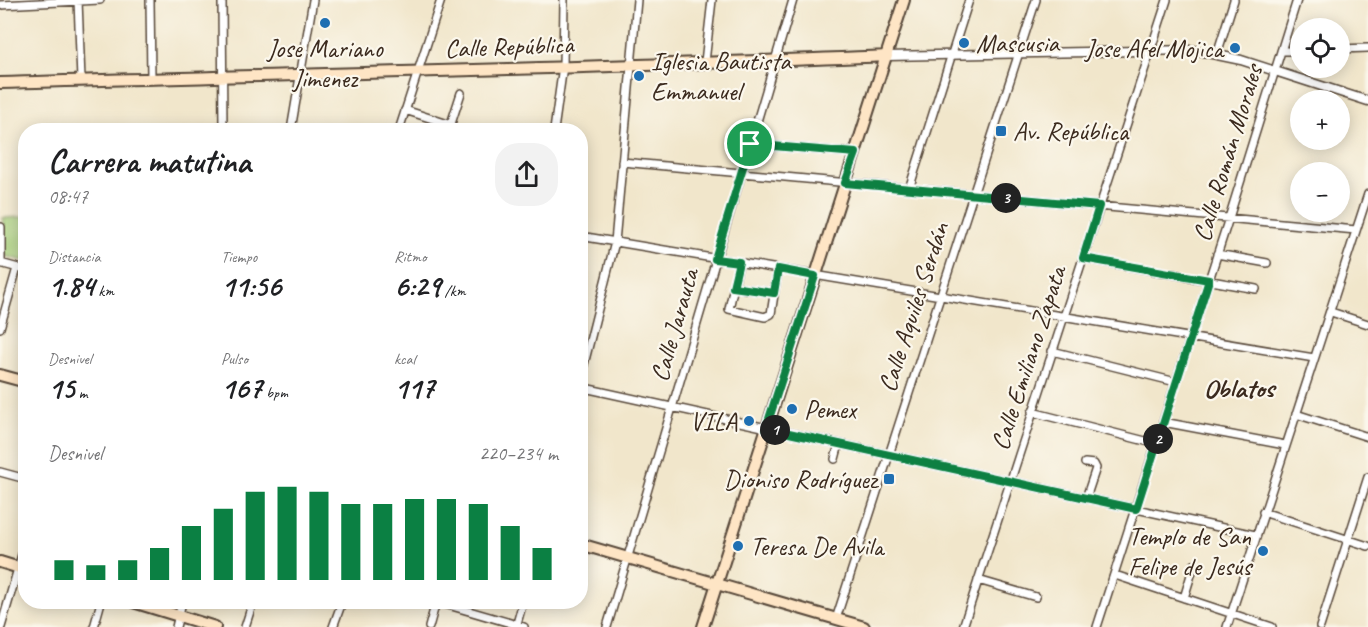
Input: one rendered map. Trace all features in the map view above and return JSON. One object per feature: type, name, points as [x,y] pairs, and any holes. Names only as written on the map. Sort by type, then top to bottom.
[{"type":"main road","points":[[703,627],[888,56],[904,0]]},
{"type":"main road","name":"Calle República","points":[[0,83],[888,56]]},
{"type":"main road","points":[[0,375],[18,380]]},
{"type":"main road","points":[[588,546],[717,584],[834,623],[864,627]]},
{"type":"main road","points":[[0,562],[18,568]]},
{"type":"main road","points":[[156,609],[215,627]]},
{"type":"street","points":[[0,5],[100,0]]},
{"type":"street","points":[[150,0],[152,78]]},
{"type":"street","points":[[222,0],[222,123]]},
{"type":"street","points":[[292,123],[313,0]]},
{"type":"street","points":[[401,123],[441,0]]},
{"type":"street","points":[[555,123],[563,66],[564,0]]},
{"type":"street","points":[[588,348],[615,242],[637,0]]},
{"type":"street","points":[[705,62],[712,0]]},
{"type":"street","name":"Calle Jarauta","points":[[607,627],[793,0]]},
{"type":"street","points":[[909,189],[969,0]]},
{"type":"street","name":"Calle Aquiles Serdán","points":[[834,623],[1036,0]]},
{"type":"street","name":"Calle Emiliano Zapata","points":[[963,627],[1167,0]]},
{"type":"street","points":[[1217,54],[1234,0]]},
{"type":"street","name":"Calle Román Morales","points":[[1097,627],[1297,0]]},
{"type":"street","points":[[78,1],[81,80]]},
{"type":"street","points":[[1350,49],[1368,48]]},
{"type":"street","name":"Calle República","points":[[888,56],[1193,50],[1217,54],[1275,70],[1368,100]]},
{"type":"street","points":[[1281,51],[1290,51]]},
{"type":"street","points":[[452,123],[461,93]]},
{"type":"street","points":[[405,110],[438,123]]},
{"type":"street","points":[[750,144],[856,153]]},
{"type":"street","points":[[622,162],[1356,230]]},
{"type":"street","points":[[1227,627],[1255,535],[1356,230],[1365,212],[1368,194]]},
{"type":"street","points":[[0,328],[17,268],[1,264],[1,227]]},
{"type":"street","points":[[588,237],[1314,358]]},
{"type":"street","points":[[1217,254],[1267,263]]},
{"type":"street","points":[[1083,258],[1256,289]]},
{"type":"street","points":[[739,262],[729,309],[769,317],[778,269]]},
{"type":"street","points":[[733,287],[774,293]]},
{"type":"street","points":[[1330,312],[1368,324]]},
{"type":"street","points":[[1052,351],[1176,382]]},
{"type":"street","points":[[588,389],[1255,535]]},
{"type":"street","points":[[1032,412],[1157,444]]},
{"type":"street","points":[[1296,414],[1368,437]]},
{"type":"street","points":[[1163,422],[1285,445]]},
{"type":"street","points":[[835,459],[839,444]]},
{"type":"street","points":[[1085,464],[1094,464],[1096,468],[1086,498]]},
{"type":"street","points":[[0,472],[18,477]]},
{"type":"street","points":[[1320,627],[1368,477]]},
{"type":"street","points":[[1263,512],[1368,546]]},
{"type":"street","points":[[1184,598],[1194,565]]},
{"type":"street","points":[[1114,575],[1272,627]]},
{"type":"street","points":[[1,627],[18,580]]},
{"type":"street","points":[[978,580],[1036,597]]},
{"type":"street","points":[[94,627],[99,609]]},
{"type":"street","points":[[176,627],[180,609]]},
{"type":"street","points":[[245,627],[251,609]]},
{"type":"street","points":[[333,627],[339,609]]},
{"type":"street","points":[[429,627],[435,609]]},
{"type":"street","points":[[461,609],[519,626],[522,609]]},
{"type":"green space","points":[[18,217],[18,259],[4,256],[3,218]]},
{"type":"place","name":"Jose Mariano Jimenez","points":[[325,23]]},
{"type":"place","name":"Mascusia","points":[[964,43]]},
{"type":"place","name":"Jose Afel Mojica","points":[[1235,48]]},
{"type":"place","name":"Iglesia Bautista Emmanuel","points":[[639,76]]},
{"type":"place","name":"Av. República","points":[[1001,131]]},
{"type":"place","name":"Pemex","points":[[792,409]]},
{"type":"place","name":"VILA","points":[[749,421]]},
{"type":"place","name":"Dioniso Rodríguez","points":[[889,479]]},
{"type":"place","name":"Teresa De Avila","points":[[738,546]]},
{"type":"place","name":"Templo de San Felipe de Jesús","points":[[1263,551]]},
{"type":"district","name":"Oblatos","points":[[1239,388]]},
{"type":"route","points":[[750,144],[856,153],[845,183],[1099,206],[1083,258],[1209,280],[1136,509],[766,428],[815,276],[778,269],[774,293],[733,287],[739,262],[715,259],[750,144]]}]
